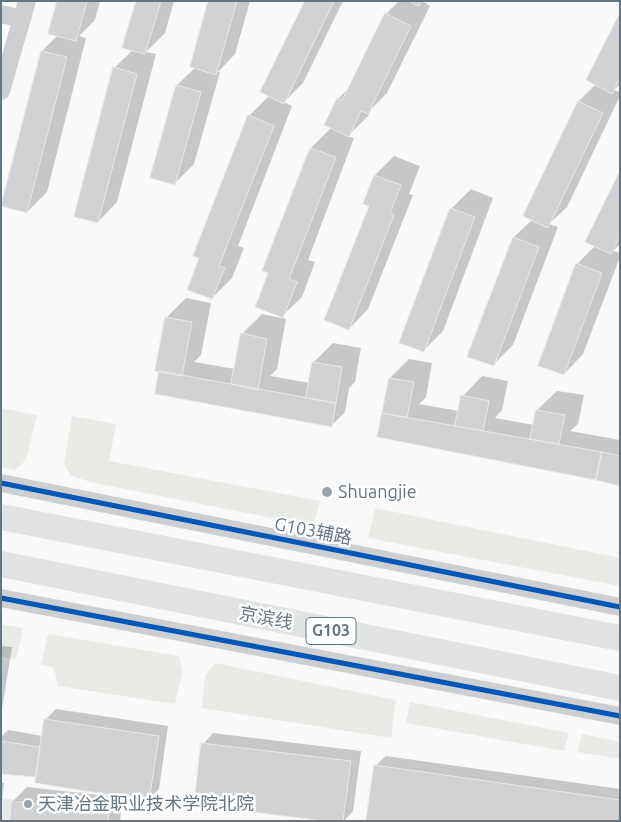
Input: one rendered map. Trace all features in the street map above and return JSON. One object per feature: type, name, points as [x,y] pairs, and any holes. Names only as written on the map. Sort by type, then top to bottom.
[{"type":"highway","points":[[1,517],[620,638]]},
{"type":"highway","name":"京滨线","points":[[1,564],[620,688]]},
{"type":"street","points":[[1,91],[27,1]]},
{"type":"street","points":[[1,14],[22,20]]},
{"type":"street","name":"G103辅路","points":[[1,483],[620,607]]},
{"type":"street","points":[[1,598],[620,716]]},
{"type":"shaded area","points":[[1,408],[37,415],[26,460],[15,470],[1,467]]},
{"type":"shaded area","points":[[72,416],[116,424],[109,461],[320,501],[313,526],[90,482],[70,475],[64,464]]},
{"type":"shaded area","points":[[375,508],[620,558],[620,586],[368,538]]},
{"type":"shaded area","points":[[1,624],[23,628],[16,659],[1,657]]},
{"type":"shaded area","points":[[48,634],[179,656],[182,672],[175,704],[58,686],[54,668],[41,665]]},
{"type":"shaded area","points":[[215,663],[396,700],[391,738],[202,708],[205,676]]},
{"type":"shaded area","points":[[410,702],[569,733],[564,751],[406,723]]},
{"type":"shaded area","points":[[582,734],[620,742],[620,759],[578,752]]},
{"type":"shaded area","name":"天津冶金职业技术学院北院","points":[[1,798],[109,811],[108,821],[1,821]]},
{"type":"building","points":[[57,1],[87,1],[76,41],[48,34]]},
{"type":"building","points":[[136,1],[161,1],[145,54],[122,48]]},
{"type":"building","points":[[208,1],[237,1],[216,75],[190,67]]},
{"type":"building","points":[[305,1],[334,1],[284,104],[260,92]]},
{"type":"building","points":[[410,1],[421,1],[419,6]]},
{"type":"building","points":[[385,13],[411,26],[368,114],[361,111],[349,137],[324,125],[337,98],[342,100]]},
{"type":"building","points":[[620,13],[620,78],[612,94],[586,80]]},
{"type":"building","points":[[41,51],[67,57],[27,213],[1,206]]},
{"type":"building","points":[[113,67],[137,74],[98,223],[74,217]]},
{"type":"building","points":[[176,85],[201,92],[175,185],[150,178]]},
{"type":"building","points":[[578,101],[603,113],[548,228],[523,216]]},
{"type":"building","points":[[248,115],[274,126],[219,266],[225,268],[212,299],[187,290],[199,258],[193,256]]},
{"type":"building","points":[[310,148],[336,157],[289,279],[297,282],[283,318],[255,307],[268,273],[262,271]]},
{"type":"building","points":[[620,171],[620,236],[611,254],[585,242]]},
{"type":"building","points":[[374,175],[401,185],[390,213],[394,215],[349,330],[324,320],[369,206],[363,204]]},
{"type":"building","points":[[450,208],[475,217],[424,352],[399,343]]},
{"type":"building","points":[[513,237],[539,247],[494,366],[467,357]]},
{"type":"building","points":[[576,263],[602,273],[564,375],[538,366]]},
{"type":"building","points":[[165,317],[192,322],[182,376],[155,371]]},
{"type":"building","points":[[241,333],[267,339],[258,390],[231,384]]},
{"type":"building","points":[[312,362],[342,367],[336,403],[306,398]]},
{"type":"building","points":[[159,371],[336,403],[332,427],[155,394]]},
{"type":"building","points":[[389,378],[414,382],[407,418],[382,413]]},
{"type":"building","points":[[461,395],[489,401],[483,431],[455,426]]},
{"type":"building","points":[[536,410],[565,415],[559,444],[530,439]]},
{"type":"building","points":[[382,413],[602,452],[596,480],[377,437]]},
{"type":"building","points":[[602,452],[620,456],[620,486],[596,480]]},
{"type":"building","points":[[44,719],[159,736],[149,801],[35,783]]},
{"type":"building","points":[[1,741],[40,747],[36,777],[1,774]]},
{"type":"building","points":[[201,743],[351,761],[343,821],[326,821],[194,805]]},
{"type":"building","points":[[374,765],[620,800],[620,821],[366,821]]},
{"type":"building","name":"天津冶金职业技术学院北院","points":[[12,801],[109,811],[108,821],[10,821]]},
{"type":"cycle path","points":[[1,483],[620,607]]},
{"type":"cycle path","points":[[1,598],[620,716]]},
{"type":"place","name":"Shuangjie","points":[[327,492]]},
{"type":"place","name":"天津冶金职业技术学院北院","points":[[28,804]]}]
